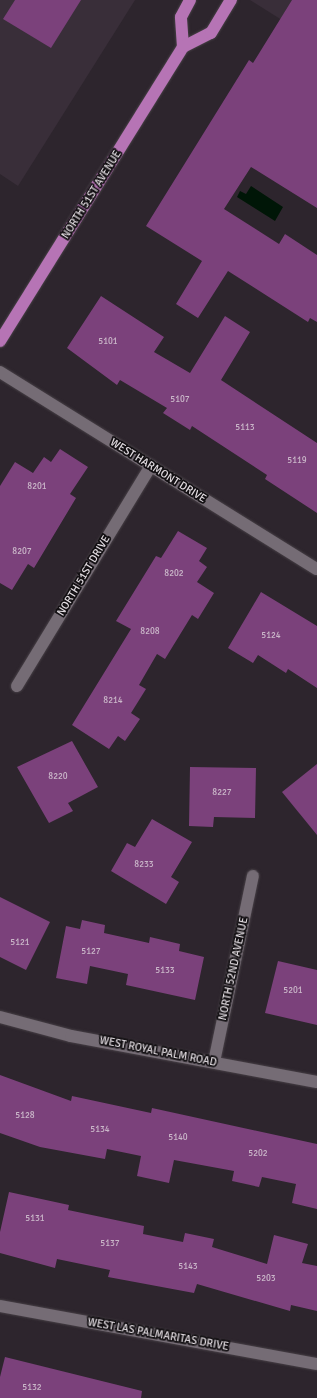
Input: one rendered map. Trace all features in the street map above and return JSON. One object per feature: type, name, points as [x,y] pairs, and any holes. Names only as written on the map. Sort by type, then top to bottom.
[{"type":"main road","points":[[183,48],[181,17],[190,0]]},
{"type":"main road","name":"NORTH 51ST AVENUE","points":[[0,341],[183,48],[211,33],[231,0]]},
{"type":"street","name":"WEST HARMONT DRIVE","points":[[0,372],[317,569]]},
{"type":"street","name":"NORTH 51ST DRIVE","points":[[16,686],[151,466]]},
{"type":"street","name":"NORTH 52ND AVENUE","points":[[214,1062],[253,876]]},
{"type":"street","name":"WEST ROYAL PALM ROAD","points":[[0,1017],[72,1036],[317,1082]]},
{"type":"street","name":"WEST LAS PALMARITAS DRIVE","points":[[0,1306],[317,1364]]},
{"type":"shaded area","points":[[0,0],[135,0],[18,186],[0,174]]},
{"type":"shaded area","points":[[250,0],[317,0],[317,42]]},
{"type":"shaded area","points":[[251,186],[283,207],[275,221],[237,197],[240,191],[246,194]]},
{"type":"building","points":[[15,0],[81,0],[51,48],[3,19]]},
{"type":"building","points":[[292,0],[317,0],[317,208],[251,167],[224,209],[279,244],[285,234],[317,255],[317,322],[310,318],[308,322],[228,271],[198,318],[176,304],[202,261],[146,226],[249,60],[253,63]]},
{"type":"building","points":[[101,296],[164,337],[154,352],[190,373],[225,316],[250,332],[221,380],[317,443],[317,513],[265,479],[267,475],[192,426],[190,430],[163,413],[167,408],[120,380],[117,385],[67,348]]},
{"type":"building","points":[[60,449],[88,467],[70,494],[76,498],[34,568],[28,564],[12,590],[0,583],[0,486],[15,462],[33,473],[44,457],[51,462]]},
{"type":"building","points":[[178,531],[207,548],[199,561],[207,567],[197,582],[214,593],[198,619],[192,615],[165,659],[157,654],[139,685],[146,689],[131,713],[140,719],[125,741],[118,736],[109,749],[72,725],[131,629],[116,621],[156,556],[161,558]]},
{"type":"building","points":[[261,592],[317,626],[317,688],[288,669],[286,673],[258,655],[253,663],[228,648]]},
{"type":"building","points":[[72,741],[98,787],[68,803],[73,811],[49,823],[17,767]]},
{"type":"building","points":[[317,764],[317,835],[282,792]]},
{"type":"building","points":[[190,767],[256,768],[255,818],[214,817],[213,827],[189,826]]},
{"type":"building","points":[[152,819],[192,842],[171,877],[179,882],[166,904],[111,871],[127,843],[135,847]]},
{"type":"building","points":[[0,897],[50,922],[26,970],[0,957]]},
{"type":"building","points":[[82,920],[105,925],[104,933],[149,943],[150,937],[180,944],[179,951],[204,957],[195,1000],[126,985],[128,974],[90,966],[87,984],[56,978],[66,926],[80,929]]},
{"type":"building","points":[[278,961],[317,970],[317,1025],[265,1013]]},
{"type":"building","points":[[0,1075],[71,1101],[72,1096],[151,1113],[152,1108],[317,1144],[317,1209],[292,1203],[296,1184],[262,1177],[259,1187],[232,1181],[234,1171],[174,1160],[169,1183],[137,1176],[141,1156],[107,1149],[105,1159],[40,1147],[0,1133]]},
{"type":"building","points":[[9,1192],[69,1205],[68,1210],[144,1226],[143,1234],[183,1242],[185,1233],[214,1239],[212,1247],[267,1264],[274,1235],[308,1244],[302,1263],[317,1266],[317,1311],[291,1305],[290,1311],[197,1284],[194,1293],[108,1277],[110,1270],[57,1259],[55,1268],[0,1253],[0,1232]]},
{"type":"building","points":[[5,1357],[142,1391],[141,1398],[0,1398],[0,1377]]}]
